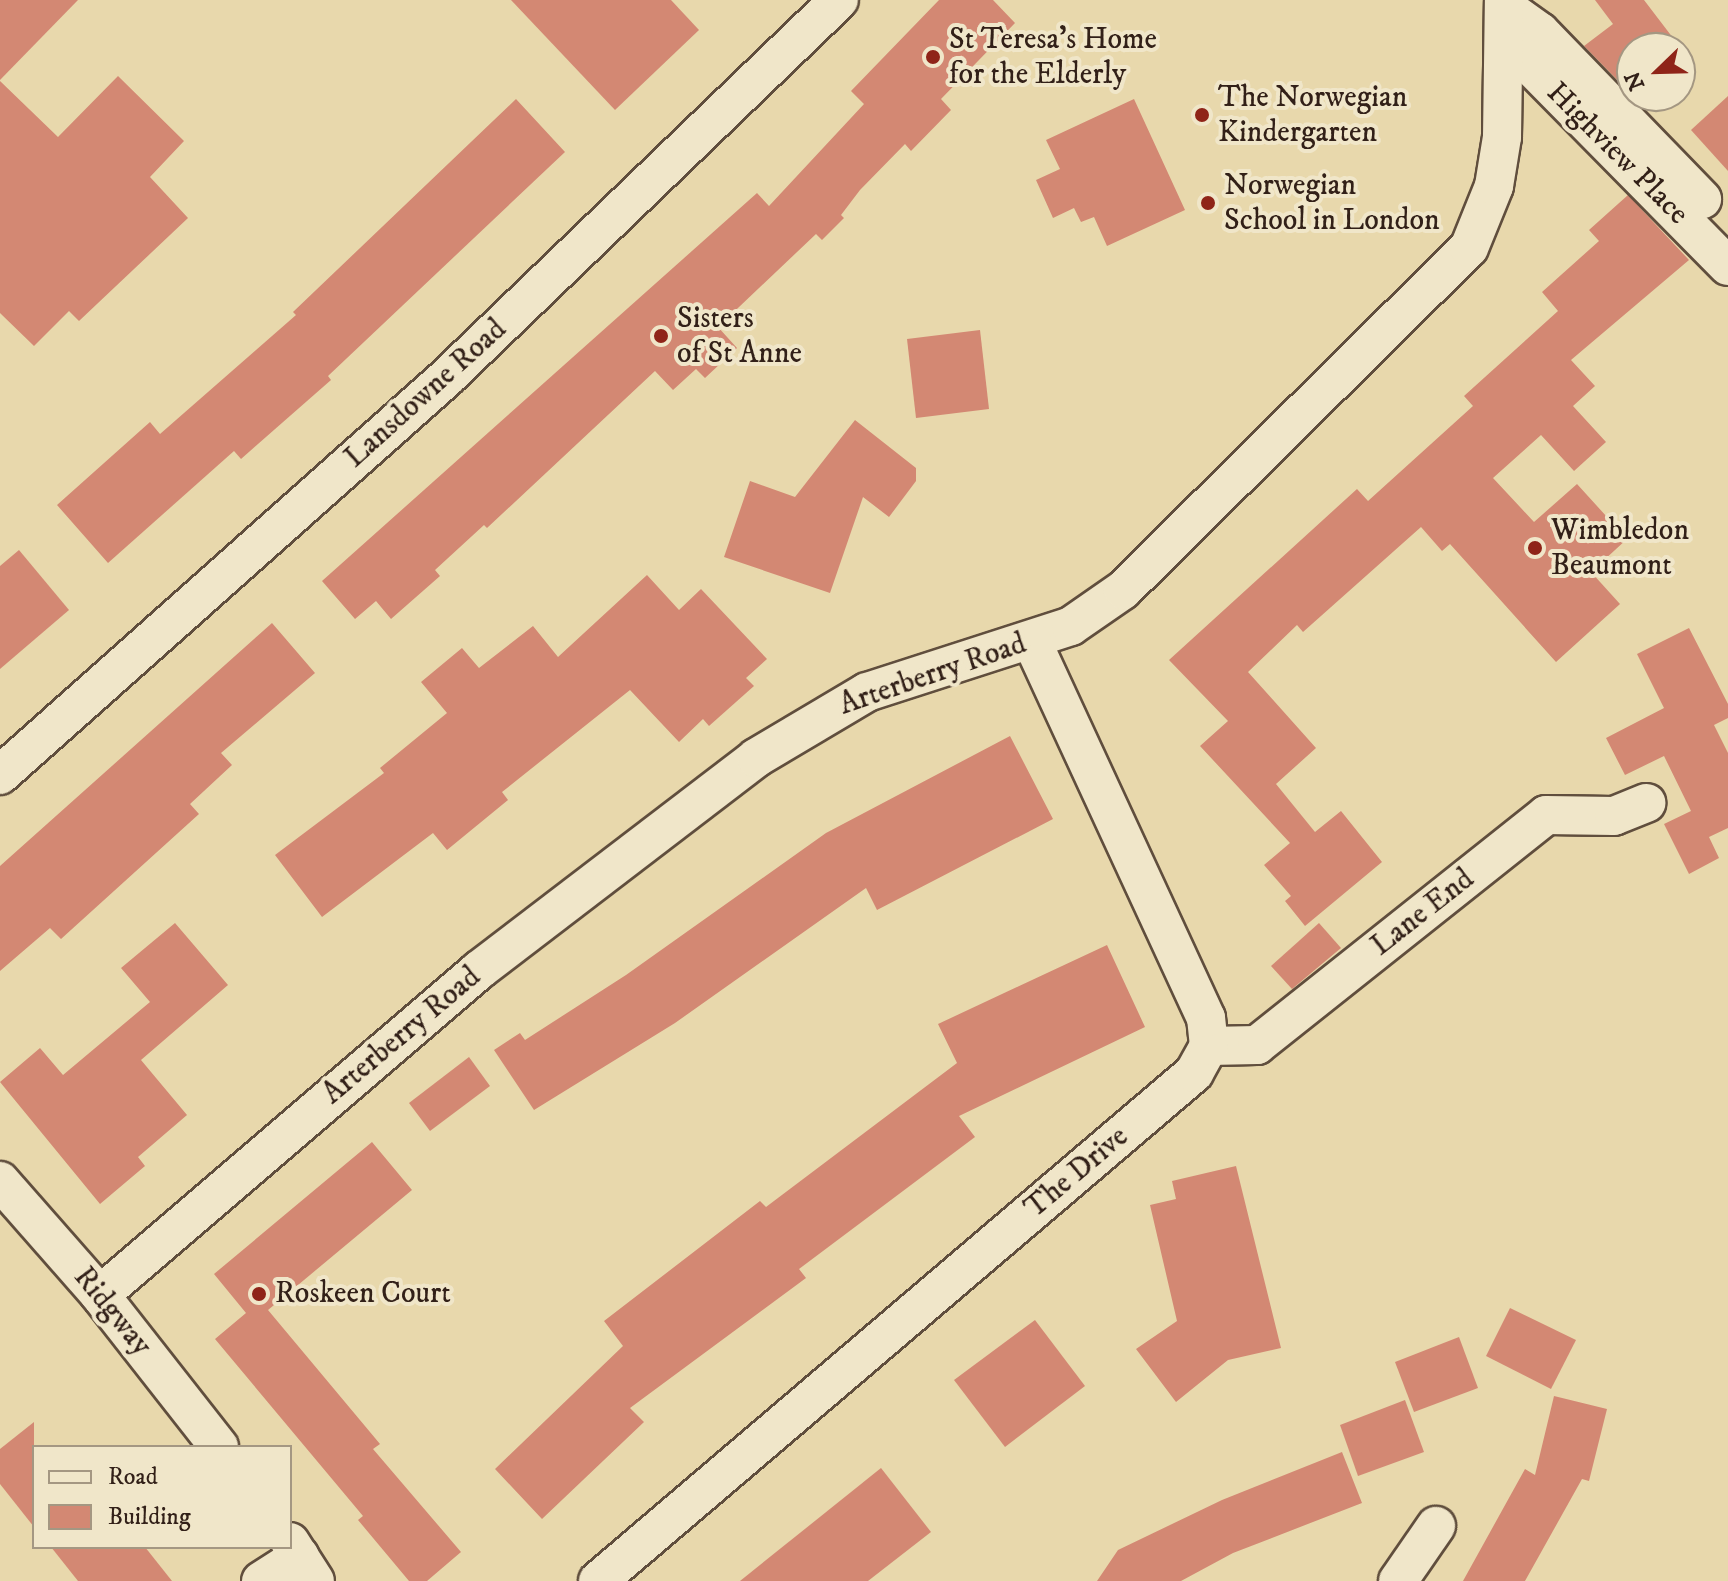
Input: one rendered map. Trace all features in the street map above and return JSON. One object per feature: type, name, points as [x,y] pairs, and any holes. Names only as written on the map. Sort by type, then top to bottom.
[{"type":"street","name":"Lansdowne Road","points":[[0,775],[446,378],[839,0]]},
{"type":"street","points":[[1505,16],[1540,32],[1702,199]]},
{"type":"street","name":"Highview Place","points":[[1505,16],[1728,266]]},
{"type":"street","name":"Arterberry Road","points":[[100,1295],[479,970],[756,758],[867,692],[1071,626],[1123,590],[1469,248],[1494,186],[1505,16]]},
{"type":"street","points":[[1032,641],[1206,1018],[1209,1046]]},
{"type":"street","name":"Lane End","points":[[1209,1046],[1257,1045],[1546,815],[1614,816],[1646,803]]},
{"type":"street","name":"The Drive","points":[[598,1581],[1194,1073],[1209,1046]]},
{"type":"street","name":"Ridgway","points":[[0,1181],[100,1295],[217,1445]]},
{"type":"street","points":[[1398,1581],[1436,1526]]},
{"type":"street","points":[[261,1581],[301,1560]]},
{"type":"building","points":[[0,0],[78,0],[0,80]]},
{"type":"building","points":[[511,0],[671,0],[699,30],[615,110]]},
{"type":"building","points":[[939,0],[993,0],[1015,23],[941,99],[951,110],[911,151],[905,144],[860,190],[841,215],[844,218],[822,240],[816,234],[718,327],[737,348],[705,378],[696,369],[673,390],[655,371],[487,528],[484,525],[435,570],[440,576],[391,619],[376,601],[355,619],[322,581],[757,193],[769,206],[864,104],[851,91]]},
{"type":"building","points":[[1595,0],[1644,0],[1668,32],[1616,32],[1616,79],[1584,46],[1613,24]]},
{"type":"building","points":[[118,76],[184,141],[150,177],[188,218],[79,321],[69,311],[34,346],[0,313],[0,81],[58,137]]},
{"type":"building","points":[[1728,96],[1728,171],[1691,130]]},
{"type":"building","points":[[516,99],[565,152],[328,376],[331,380],[241,459],[234,451],[108,563],[57,505],[150,422],[160,434],[296,315],[293,312]]},
{"type":"building","points":[[1134,99],[1185,210],[1107,246],[1094,217],[1081,222],[1074,208],[1053,218],[1036,180],[1060,169],[1046,140]]},
{"type":"building","points":[[1628,195],[1689,260],[1571,360],[1595,386],[1573,406],[1606,442],[1574,471],[1541,435],[1493,478],[1534,522],[1577,484],[1627,539],[1591,572],[1620,604],[1556,662],[1450,544],[1442,551],[1421,527],[1303,632],[1297,625],[1248,672],[1316,748],[1276,784],[1315,832],[1341,811],[1382,862],[1305,926],[1285,901],[1291,896],[1264,865],[1290,843],[1200,746],[1228,721],[1169,660],[1357,489],[1368,501],[1473,406],[1464,396],[1558,311],[1542,292],[1599,241],[1589,230]]},
{"type":"building","points":[[980,330],[989,409],[916,418],[907,339]]},
{"type":"building","points":[[855,420],[916,468],[916,481],[889,517],[863,497],[830,593],[724,557],[750,481],[795,497]]},
{"type":"building","points":[[19,550],[69,610],[0,669],[0,566]]},
{"type":"building","points":[[647,575],[679,610],[701,589],[767,659],[746,678],[754,686],[709,726],[703,719],[679,742],[630,690],[502,792],[508,800],[447,850],[433,833],[322,917],[275,855],[384,773],[380,768],[447,713],[421,682],[462,648],[479,668],[533,626],[558,657]]},
{"type":"building","points":[[272,623],[315,673],[221,753],[232,765],[190,804],[199,814],[61,939],[50,928],[0,971],[0,866]]},
{"type":"building","points":[[1689,628],[1728,704],[1728,718],[1714,725],[1728,753],[1728,828],[1709,837],[1719,858],[1689,874],[1664,824],[1691,811],[1664,756],[1625,775],[1606,738],[1664,708],[1637,654]]},
{"type":"building","points":[[1010,736],[1053,819],[877,910],[866,888],[675,1023],[534,1110],[494,1050],[520,1033],[525,1040],[626,975],[826,833]]},
{"type":"building","points":[[175,923],[228,985],[141,1060],[187,1115],[138,1157],[145,1166],[100,1204],[0,1082],[40,1048],[63,1075],[150,1002],[121,968]]},
{"type":"building","points":[[1319,923],[1341,948],[1292,989],[1271,966]]},
{"type":"building","points":[[1107,945],[1145,1027],[959,1116],[975,1137],[799,1269],[806,1278],[630,1408],[644,1422],[542,1519],[495,1469],[623,1346],[604,1321],[760,1201],[766,1207],[957,1063],[938,1024]]},
{"type":"building","points":[[469,1057],[490,1086],[430,1131],[409,1103]]},
{"type":"building","name":"Roskeen Court","points":[[372,1142],[412,1190],[268,1310],[380,1444],[373,1449],[461,1552],[427,1581],[409,1581],[358,1520],[363,1516],[215,1339],[246,1313],[214,1274]]},
{"type":"building","points":[[1236,1166],[1281,1348],[1228,1360],[1176,1402],[1136,1349],[1177,1321],[1150,1205],[1176,1199],[1172,1181]]},
{"type":"building","points":[[1510,1308],[1576,1340],[1551,1389],[1486,1356]]},
{"type":"building","points":[[1035,1320],[1085,1386],[1005,1447],[954,1380]]},
{"type":"building","points":[[1459,1337],[1478,1388],[1414,1412],[1395,1362]]},
{"type":"building","points":[[1554,1396],[1607,1409],[1589,1481],[1582,1479],[1525,1581],[1463,1581],[1525,1469],[1535,1475]]},
{"type":"building","points":[[1405,1400],[1424,1452],[1358,1476],[1340,1425]]},
{"type":"building","points":[[34,1422],[32,1524],[0,1484],[0,1449]]},
{"type":"building","points":[[1342,1452],[1362,1503],[1233,1553],[1181,1581],[1097,1581],[1118,1550],[1222,1500]]},
{"type":"building","points":[[881,1468],[931,1532],[868,1581],[740,1581]]},
{"type":"building","points":[[53,1549],[147,1549],[172,1581],[78,1581]]},
{"type":"place","name":"St Teresa's Home for the Elderly","points":[[933,57]]},
{"type":"place","name":"The Norwegian Kindergarten","points":[[1202,115]]},
{"type":"place","name":"Norwegian School in London","points":[[1208,203]]},
{"type":"place","name":"Sisters of St Anne","points":[[661,336]]},
{"type":"place","name":"Wimbledon Beaumont","points":[[1535,548]]},
{"type":"place","name":"Roskeen Court","points":[[259,1294]]}]
